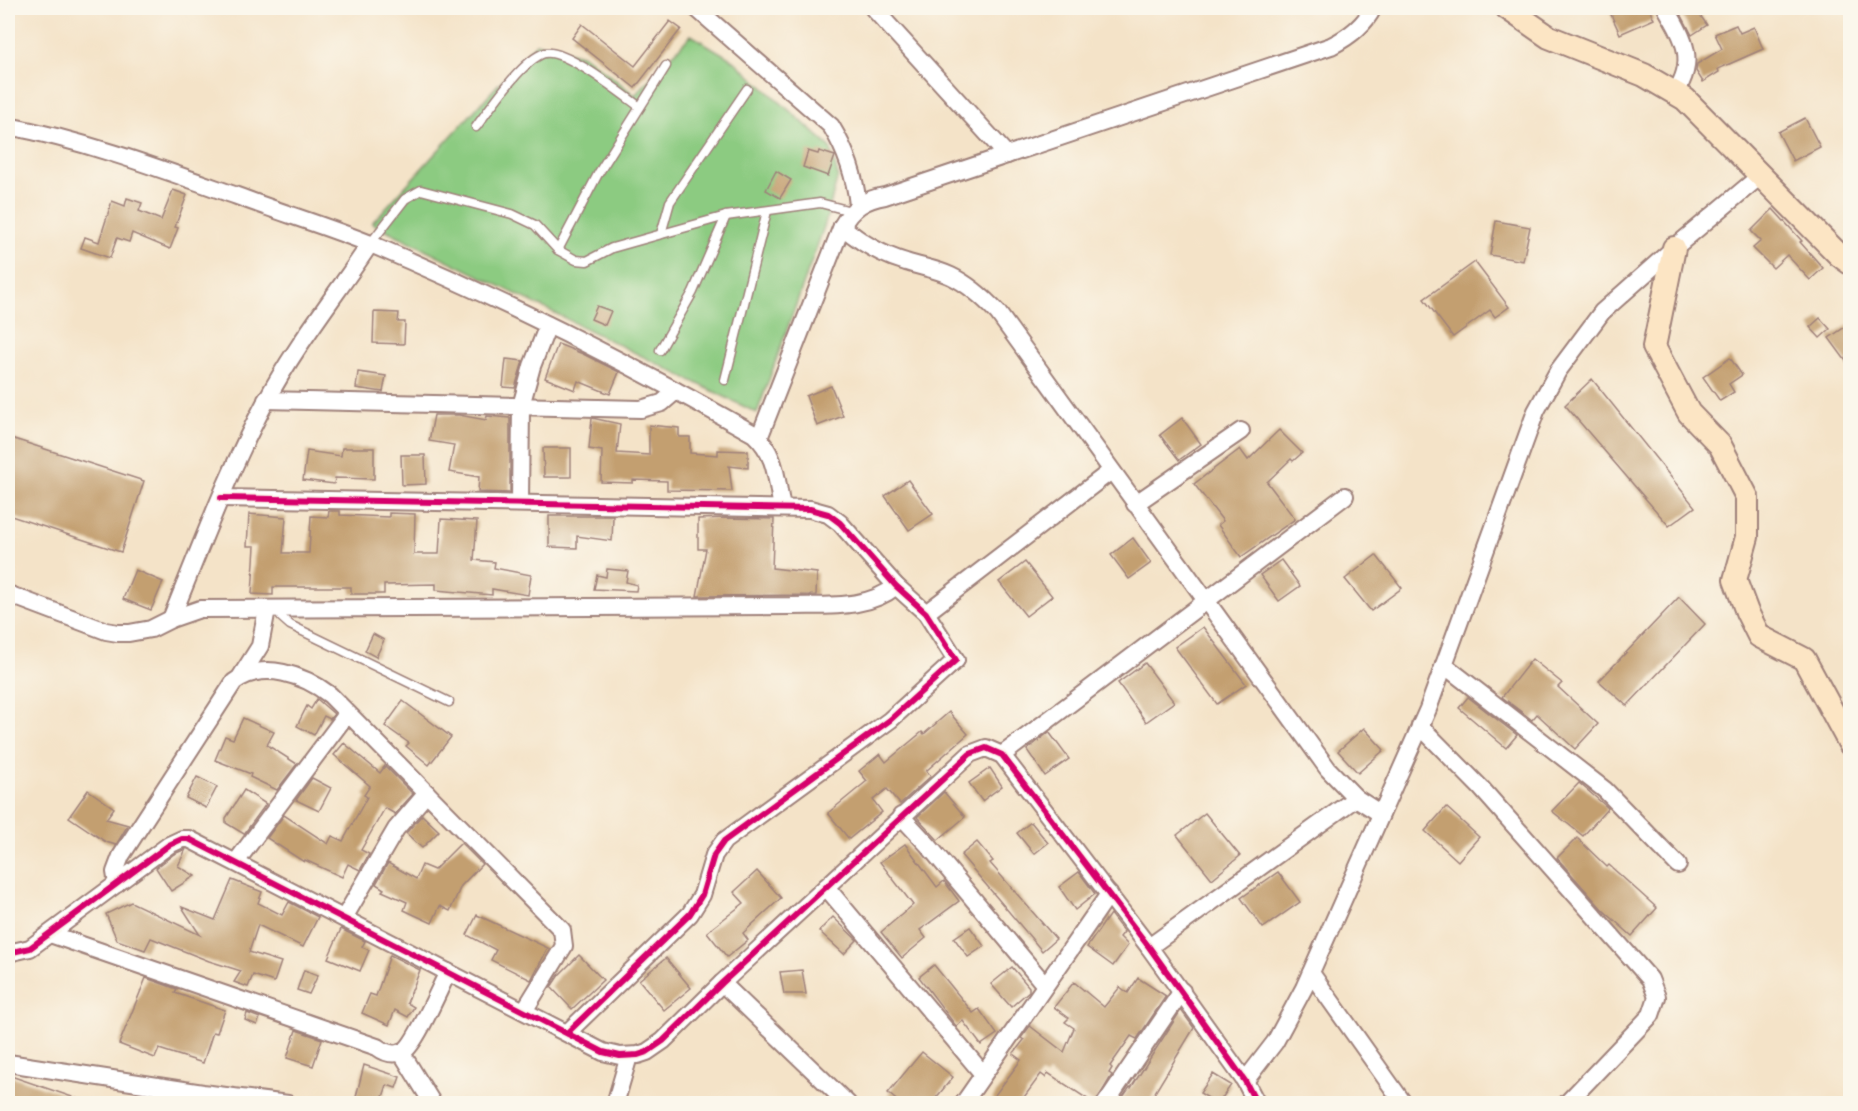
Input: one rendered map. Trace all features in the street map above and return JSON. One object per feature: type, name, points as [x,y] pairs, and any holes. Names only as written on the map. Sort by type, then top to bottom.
[{"type":"street","points":[[696,8],[831,126],[853,172],[855,208]]},
{"type":"street","points":[[873,8],[1007,155]]},
{"type":"street","points":[[759,438],[842,226],[855,208],[876,197],[885,196],[1331,46],[1352,34],[1374,8]]},
{"type":"street","points":[[1507,8],[1549,37],[1644,75],[1685,99],[1839,255],[1851,263]]},
{"type":"street","points":[[1666,8],[1682,37],[1687,54],[1685,74],[1674,93]]},
{"type":"street","points":[[8,126],[65,139],[133,159],[370,244],[548,325],[754,434],[772,455],[782,508]]},
{"type":"street","points":[[1249,1096],[1311,973],[1420,726],[1536,411],[1558,371],[1602,312],[1760,176]]},
{"type":"street","points":[[842,226],[879,252],[951,276],[969,286],[987,301],[1008,326],[1328,768],[1356,798],[1381,814]]},
{"type":"street","points":[[171,619],[221,498],[266,400],[298,348],[370,244]]},
{"type":"street","points":[[1674,248],[1654,346],[1689,413],[1720,445],[1747,496],[1747,537],[1735,580],[1759,636],[1804,659],[1851,744]]},
{"type":"street","points":[[519,504],[521,406],[532,366],[548,325]]},
{"type":"street","points":[[266,400],[641,409],[662,403],[676,391]]},
{"type":"street","points":[[1135,504],[1242,431]]},
{"type":"street","points":[[926,613],[1111,471]]},
{"type":"street","points":[[1002,755],[1345,496]]},
{"type":"street","points":[[221,498],[819,510],[835,519],[897,586],[926,613],[956,660],[890,720],[724,841],[714,855],[702,895],[690,914],[567,1033]]},
{"type":"street","points":[[8,594],[106,631],[118,633],[141,632],[200,609],[803,606],[861,603],[883,596],[897,586]]},
{"type":"street","points":[[117,884],[116,872],[121,856],[228,689],[241,676],[260,646],[266,622],[273,608]]},
{"type":"street","points":[[1444,665],[1605,790],[1678,865]]},
{"type":"street","points":[[241,676],[261,672],[297,676],[320,687],[562,930],[564,946],[524,1011]]},
{"type":"street","points":[[236,862],[347,714]]},
{"type":"street","points":[[1420,726],[1481,788],[1650,979],[1657,997],[1651,1015],[1566,1104]]},
{"type":"street","points":[[8,954],[30,948],[169,845],[182,839],[196,841],[603,1052],[629,1056],[647,1052],[655,1047],[902,816],[975,751],[986,748],[1002,755],[1149,946],[1182,991],[1249,1096]]},
{"type":"street","points":[[344,918],[396,829],[427,793]]},
{"type":"street","points":[[1149,946],[1356,798]]},
{"type":"street","points":[[902,816],[1045,985]]},
{"type":"street","points":[[826,887],[983,1074]]},
{"type":"street","points":[[963,1104],[1109,894]]},
{"type":"street","points":[[50,934],[377,1047],[388,1053],[401,1052],[412,1043],[448,972]]},
{"type":"street","points":[[1311,973],[1404,1104]]},
{"type":"street","points":[[722,983],[848,1104]]},
{"type":"street","points":[[1105,1104],[1182,991]]},
{"type":"street","points":[[401,1052],[433,1104]]},
{"type":"street","points":[[615,1104],[629,1056]]},
{"type":"street","points":[[8,1063],[200,1098],[288,1104]]},
{"type":"lane","points":[[476,127],[512,80],[533,59],[546,53],[565,56],[640,107]]},
{"type":"lane","points":[[558,250],[598,174],[666,66]]},
{"type":"lane","points":[[660,234],[670,202],[747,89]]},
{"type":"lane","points":[[370,244],[405,199],[421,190],[512,214],[535,225],[558,250],[576,260],[587,261],[612,248],[726,216],[820,203],[855,208]]},
{"type":"lane","points":[[725,380],[766,211]]},
{"type":"lane","points":[[660,350],[693,292],[726,216]]},
{"type":"lane","points":[[273,608],[290,625],[450,702]]},
{"type":"green space","points":[[691,35],[733,60],[830,147],[838,176],[825,224],[757,413],[372,223],[536,43],[585,56],[635,95]]},
{"type":"building","points":[[1608,8],[1649,8],[1654,19],[1620,34]]},
{"type":"building","points":[[1678,8],[1695,8],[1707,25],[1692,35]]},
{"type":"building","points":[[670,21],[681,29],[635,88],[572,38],[582,24],[635,66]]},
{"type":"building","points":[[1736,25],[1740,33],[1754,27],[1763,49],[1718,69],[1719,72],[1703,82],[1696,71],[1697,64],[1722,49],[1715,34]]},
{"type":"building","points":[[1805,118],[1820,147],[1793,161],[1778,132]]},
{"type":"building","points":[[808,151],[818,154],[819,151],[835,156],[828,176],[803,167]]},
{"type":"building","points":[[776,171],[791,180],[780,198],[766,190]]},
{"type":"building","points":[[173,190],[187,195],[175,227],[178,228],[170,249],[132,233],[129,242],[117,238],[110,258],[81,248],[85,237],[99,242],[112,201],[125,206],[127,198],[142,203],[139,211],[161,220]]},
{"type":"building","points":[[1773,209],[1823,268],[1810,280],[1787,255],[1773,268],[1753,248],[1761,241],[1751,231]]},
{"type":"building","points":[[1496,221],[1530,227],[1523,261],[1490,255]]},
{"type":"building","points":[[1475,262],[1509,307],[1495,317],[1490,310],[1453,337],[1424,299]]},
{"type":"building","points":[[597,306],[611,311],[605,325],[591,319]]},
{"type":"building","points":[[374,312],[399,313],[398,322],[405,322],[404,344],[373,343]]},
{"type":"building","points":[[1820,318],[1830,329],[1820,338],[1810,327]]},
{"type":"building","points":[[1851,323],[1851,368],[1829,338]]},
{"type":"building","points":[[558,344],[619,372],[610,394],[578,381],[575,390],[545,378]]},
{"type":"building","points":[[1730,358],[1742,375],[1729,384],[1734,392],[1720,401],[1703,377]]},
{"type":"building","points":[[506,359],[523,361],[515,388],[503,387]]},
{"type":"building","points":[[358,372],[386,376],[383,392],[356,388]]},
{"type":"building","points":[[1592,379],[1695,507],[1669,526],[1565,405]]},
{"type":"building","points":[[831,386],[843,416],[817,426],[806,396]]},
{"type":"building","points":[[434,415],[459,415],[486,420],[487,416],[510,418],[510,493],[478,492],[479,477],[449,472],[454,445],[429,441]]},
{"type":"building","points":[[592,418],[620,424],[617,453],[649,455],[649,425],[679,428],[679,437],[690,437],[690,453],[718,455],[718,450],[748,451],[748,468],[729,466],[732,491],[667,490],[667,481],[601,482],[602,451],[589,449]]},
{"type":"building","points":[[1182,418],[1201,444],[1179,460],[1160,435]]},
{"type":"building","points":[[1279,430],[1302,453],[1293,461],[1291,459],[1267,482],[1295,519],[1241,557],[1218,525],[1223,521],[1194,484],[1240,449],[1248,460]]},
{"type":"building","points":[[8,437],[144,481],[121,552],[8,515]]},
{"type":"building","points":[[342,448],[374,448],[374,479],[335,478],[334,484],[303,480],[307,451],[341,456]]},
{"type":"building","points":[[543,448],[571,448],[571,477],[544,477]]},
{"type":"building","points":[[401,455],[425,455],[426,484],[402,485]]},
{"type":"building","points":[[908,480],[933,514],[909,530],[885,496]]},
{"type":"building","points":[[329,511],[340,511],[340,515],[389,517],[389,513],[415,514],[414,554],[439,554],[441,519],[477,521],[474,560],[495,562],[494,568],[531,575],[528,595],[492,589],[492,595],[436,590],[436,584],[384,585],[384,594],[351,594],[351,587],[273,587],[273,595],[252,594],[255,546],[247,546],[249,514],[286,517],[283,553],[309,553],[311,516],[328,517]]},
{"type":"building","points":[[549,516],[613,516],[612,541],[577,536],[577,548],[549,547]]},
{"type":"building","points":[[698,519],[774,519],[772,568],[817,573],[816,595],[697,596],[706,549],[698,549]]},
{"type":"building","points":[[1133,538],[1151,563],[1129,579],[1111,555]]},
{"type":"building","points":[[1376,555],[1402,588],[1371,611],[1345,579]]},
{"type":"building","points":[[1281,560],[1300,586],[1279,601],[1260,575]]},
{"type":"building","points":[[1025,562],[1052,596],[1026,616],[999,582]]},
{"type":"building","points":[[607,569],[628,571],[626,582],[637,585],[636,591],[594,589],[597,575],[606,577]]},
{"type":"building","points":[[135,570],[163,582],[151,610],[123,599]]},
{"type":"building","points":[[1679,597],[1705,624],[1627,706],[1599,681]]},
{"type":"building","points":[[1203,627],[1246,684],[1217,704],[1175,647]]},
{"type":"building","points":[[373,634],[384,640],[376,657],[365,651]]},
{"type":"building","points":[[1532,659],[1562,683],[1558,687],[1598,724],[1575,749],[1537,714],[1532,720],[1502,697]]},
{"type":"building","points":[[1145,663],[1174,702],[1146,722],[1118,683]]},
{"type":"building","points":[[1468,697],[1517,735],[1506,748],[1459,708]]},
{"type":"building","points":[[317,699],[334,714],[330,719],[324,716],[314,735],[297,726],[307,706],[311,709]]},
{"type":"building","points":[[403,701],[451,737],[429,765],[406,746],[409,743],[385,726]]},
{"type":"building","points":[[949,712],[968,734],[926,771],[931,776],[900,804],[887,789],[873,800],[882,812],[849,839],[828,813],[867,781],[859,771],[880,754],[886,762]]},
{"type":"building","points":[[243,718],[274,732],[267,745],[297,764],[277,790],[250,777],[251,774],[215,760],[225,736],[233,739]]},
{"type":"building","points":[[1364,728],[1384,750],[1358,773],[1338,751]]},
{"type":"building","points":[[1049,732],[1069,759],[1045,776],[1027,750]]},
{"type":"building","points":[[344,743],[380,773],[385,766],[413,794],[395,814],[385,808],[361,850],[369,854],[360,870],[348,864],[342,877],[305,860],[304,862],[267,838],[284,815],[328,844],[332,836],[343,841],[367,797],[364,795],[370,786],[334,755]]},
{"type":"building","points":[[990,768],[1002,786],[982,801],[969,783]]},
{"type":"building","points":[[197,777],[217,787],[206,808],[186,798]]},
{"type":"building","points":[[312,778],[331,788],[319,811],[296,800]]},
{"type":"building","points":[[1579,783],[1608,808],[1583,836],[1552,811]]},
{"type":"building","points":[[88,790],[114,808],[106,819],[128,825],[116,845],[106,842],[69,817]]},
{"type":"building","points":[[244,790],[266,804],[244,834],[226,823],[226,818]]},
{"type":"building","points":[[944,792],[965,817],[938,840],[917,817]]},
{"type":"building","points":[[1446,807],[1479,837],[1458,861],[1425,831]]},
{"type":"building","points":[[1205,813],[1240,856],[1212,879],[1177,835]]},
{"type":"building","points":[[422,815],[439,831],[422,848],[406,833]]},
{"type":"building","points":[[1031,822],[1048,843],[1034,854],[1017,833]]},
{"type":"building","points":[[1577,838],[1607,867],[1609,865],[1657,908],[1632,936],[1603,910],[1557,858]]},
{"type":"building","points":[[977,842],[993,861],[990,863],[1056,939],[1042,951],[961,855]]},
{"type":"building","points":[[461,843],[482,864],[461,886],[450,911],[440,906],[432,923],[404,910],[407,902],[382,891],[384,889],[376,884],[388,863],[416,879],[422,865],[434,870]]},
{"type":"building","points":[[905,844],[937,887],[944,881],[959,901],[920,930],[926,938],[902,958],[881,932],[913,905],[880,862]]},
{"type":"building","points":[[186,849],[178,866],[195,876],[171,891],[156,868],[174,854]]},
{"type":"building","points":[[757,871],[781,898],[743,933],[748,940],[727,957],[707,932],[744,903],[734,892]]},
{"type":"building","points":[[1079,872],[1095,894],[1075,910],[1059,887]]},
{"type":"building","points":[[1278,872],[1300,902],[1263,928],[1241,898]]},
{"type":"building","points":[[232,880],[262,892],[258,903],[282,915],[289,902],[318,917],[303,947],[258,925],[249,952],[281,962],[274,982],[253,975],[248,987],[234,982],[241,971],[151,938],[145,950],[117,940],[106,914],[131,902],[200,935],[182,907],[215,920]]},
{"type":"building","points":[[1110,914],[1124,932],[1120,937],[1128,945],[1113,966],[1087,947]]},
{"type":"building","points":[[477,915],[548,948],[531,980],[491,960],[496,950],[467,935]]},
{"type":"building","points":[[833,917],[857,940],[844,954],[819,931]]},
{"type":"building","points":[[970,927],[984,946],[968,957],[954,938]]},
{"type":"building","points":[[341,929],[365,941],[362,947],[369,950],[360,971],[328,958]]},
{"type":"building","points":[[390,955],[420,970],[407,1003],[414,1007],[408,1017],[395,1010],[389,1025],[362,1013],[370,994],[376,996]]},
{"type":"building","points":[[579,955],[603,980],[572,1009],[551,987],[559,975]]},
{"type":"building","points":[[666,958],[691,988],[664,1010],[639,980]]},
{"type":"building","points":[[934,965],[973,1013],[979,1009],[997,1034],[981,1045],[963,1021],[956,1026],[919,977]]},
{"type":"building","points":[[1012,967],[1029,987],[1029,991],[1011,1007],[991,984]]},
{"type":"building","points":[[304,970],[318,975],[309,994],[297,990]]},
{"type":"building","points":[[802,970],[806,994],[784,994],[780,972]]},
{"type":"building","points":[[146,978],[177,989],[175,993],[225,1010],[217,1033],[213,1032],[203,1063],[159,1049],[155,1058],[119,1044]]},
{"type":"building","points":[[1138,978],[1166,996],[1137,1039],[1131,1036],[1110,1066],[1112,1068],[1109,1073],[1112,1075],[1095,1104],[1048,1073],[1045,1077],[1041,1074],[1019,1104],[999,1104],[992,1099],[1021,1060],[1013,1054],[1024,1040],[1021,1038],[1030,1026],[1064,1052],[1074,1028],[1065,1022],[1069,1018],[1054,1007],[1074,982],[1104,1007],[1120,987],[1128,993]]},
{"type":"building","points":[[1181,1010],[1194,1028],[1148,1104],[1118,1104],[1131,1088]]},
{"type":"building","points":[[247,1013],[260,1018],[257,1025],[245,1020]]},
{"type":"building","points":[[296,1030],[322,1039],[313,1066],[287,1058]]},
{"type":"building","points":[[922,1052],[953,1077],[931,1104],[901,1104],[888,1093]]},
{"type":"building","points":[[364,1065],[400,1077],[396,1088],[387,1085],[381,1103],[368,1098],[366,1101],[356,1097]]},
{"type":"building","points":[[1213,1074],[1231,1085],[1218,1104],[1200,1093]]},
{"type":"building","points":[[8,1075],[84,1101],[84,1104],[8,1104]]},
{"type":"building","points":[[137,1093],[175,1099],[175,1104],[134,1104]]},
{"type":"cycle path","points":[[221,498],[810,509],[828,514],[840,523],[896,586],[926,613],[956,660],[890,720],[724,841],[714,855],[702,895],[690,914],[567,1033]]},
{"type":"cycle path","points":[[8,953],[30,948],[169,845],[182,839],[189,839],[603,1052],[620,1056],[638,1055],[663,1041],[722,983],[970,754],[986,748],[1002,755],[1149,947],[1245,1081],[1257,1104]]}]
